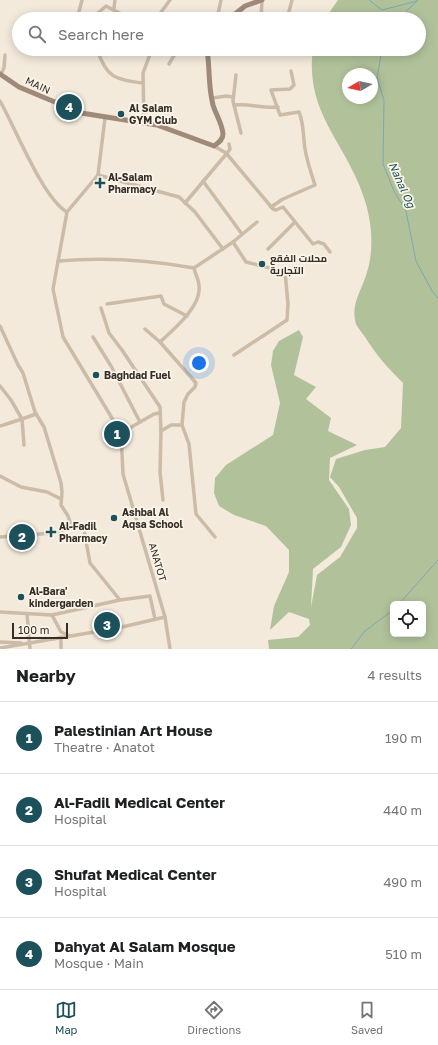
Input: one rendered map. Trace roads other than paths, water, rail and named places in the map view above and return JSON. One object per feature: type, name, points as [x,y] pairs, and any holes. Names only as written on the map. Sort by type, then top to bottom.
[{"type":"street","points":[[79,12],[82,0]]},
{"type":"street","points":[[114,8],[115,0]]},
{"type":"street","points":[[160,12],[170,0]]},
{"type":"street","points":[[218,12],[221,0]]},
{"type":"street","points":[[237,12],[248,2],[262,0],[261,12]]},
{"type":"street","points":[[289,12],[292,0]]},
{"type":"street","points":[[99,12],[105,4],[120,12]]},
{"type":"street","points":[[0,74],[4,68],[5,55]]},
{"type":"street","points":[[99,56],[103,67],[111,74],[123,80],[143,83]]},
{"type":"street","points":[[144,123],[142,73],[149,56]]},
{"type":"street","points":[[169,64],[174,56]]},
{"type":"street","points":[[207,56],[209,79],[223,135],[221,141],[211,145]]},
{"type":"street","points":[[271,207],[283,199],[315,185],[305,148],[303,123],[300,112],[280,115],[271,90],[290,89],[294,85],[291,71]]},
{"type":"street","name":"MAIN","points":[[0,74],[19,87],[81,113],[168,128],[211,145]]},
{"type":"street","points":[[236,74],[233,98],[241,134]]},
{"type":"street","points":[[213,98],[226,96],[233,98]]},
{"type":"street","points":[[0,101],[16,129],[41,183],[67,212]]},
{"type":"street","points":[[234,105],[245,103],[270,108],[278,107]]},
{"type":"street","points":[[105,118],[98,175],[67,212],[53,289],[63,337],[121,433],[154,414],[160,413]]},
{"type":"street","points":[[185,203],[230,149],[229,144]]},
{"type":"street","points":[[211,145],[226,154],[271,207],[276,210],[283,207],[294,223],[313,244],[318,242],[324,244],[330,252]]},
{"type":"street","points":[[98,175],[179,197],[195,212],[223,249]]},
{"type":"street","points":[[203,182],[242,234]]},
{"type":"street","points":[[58,261],[76,259],[162,262],[194,268],[233,242],[257,222]]},
{"type":"street","points":[[268,249],[294,223]]},
{"type":"street","points":[[233,242],[246,262],[285,272],[288,304],[287,320],[234,356]]},
{"type":"street","points":[[160,342],[187,316],[199,294],[199,286],[194,268]]},
{"type":"street","points":[[107,304],[161,296],[164,304],[187,316]]},
{"type":"street","points":[[101,308],[109,333],[158,403],[161,431],[160,472],[163,500]]},
{"type":"street","points":[[0,326],[23,373],[36,414],[44,427],[62,492],[60,505],[68,516],[72,528]]},
{"type":"street","points":[[145,329],[160,342],[196,383],[195,387],[188,394],[184,402],[182,425],[189,444],[196,514],[215,537]]},
{"type":"street","points":[[93,337],[112,366],[140,422]]},
{"type":"street","points":[[0,386],[11,400],[22,419],[24,445]]},
{"type":"street","points":[[0,426],[36,414]]},
{"type":"street","points":[[161,431],[171,425],[182,425]]},
{"type":"street","name":"ANATOT","points":[[121,433],[123,474],[165,617],[170,649]]},
{"type":"street","points":[[0,476],[21,487],[47,492],[61,499]]},
{"type":"street","points":[[0,537],[52,534],[72,528],[80,528],[84,530],[90,563],[120,600]]},
{"type":"street","points":[[0,612],[52,615],[120,600],[150,596],[155,619]]},
{"type":"street","points":[[27,614],[28,643],[30,649]]},
{"type":"street","points":[[52,615],[61,632],[69,635]]},
{"type":"street","points":[[0,648],[69,635],[118,628],[165,617]]},
{"type":"street","points":[[61,637],[61,649]]},
{"type":"street","points":[[0,642],[28,643]]},
{"type":"waterway","points":[[369,0],[382,10],[417,1]]},
{"type":"waterway","name":"Nahal Og","points":[[405,12],[418,0]]},
{"type":"waterway","name":"Nahal Og","points":[[381,56],[377,78],[384,100],[383,164],[394,191],[406,211],[416,261],[432,291],[438,298]]},
{"type":"waterway","name":"Nahal Og","points":[[402,601],[438,560]]},
{"type":"waterway","name":"Nahal Og","points":[[351,649],[365,631],[390,612]]},
{"type":"place","name":"Dahyat Al Salam Mosque","points":[[69,107]]},
{"type":"place","name":"Al Salam GYM Club","points":[[121,114]]},
{"type":"place","name":"Al-Salam Pharmacy","points":[[100,183]]},
{"type":"place","name":"محلات الفقع التجارية","points":[[262,264]]},
{"type":"place","name":"Baghdad Fuel","points":[[96,375]]},
{"type":"place","name":"Palestinian Art House","points":[[117,434]]},
{"type":"place","name":"Ashbal Al Aqsa School","points":[[114,518]]},
{"type":"place","name":"Al-Fadil Pharmacy","points":[[51,532]]},
{"type":"place","name":"Al-Fadil Medical Center","points":[[22,537]]},
{"type":"place","name":"Al-Bara' kindergarden","points":[[21,597]]},
{"type":"place","name":"Shufat Medical Center","points":[[107,625]]}]
